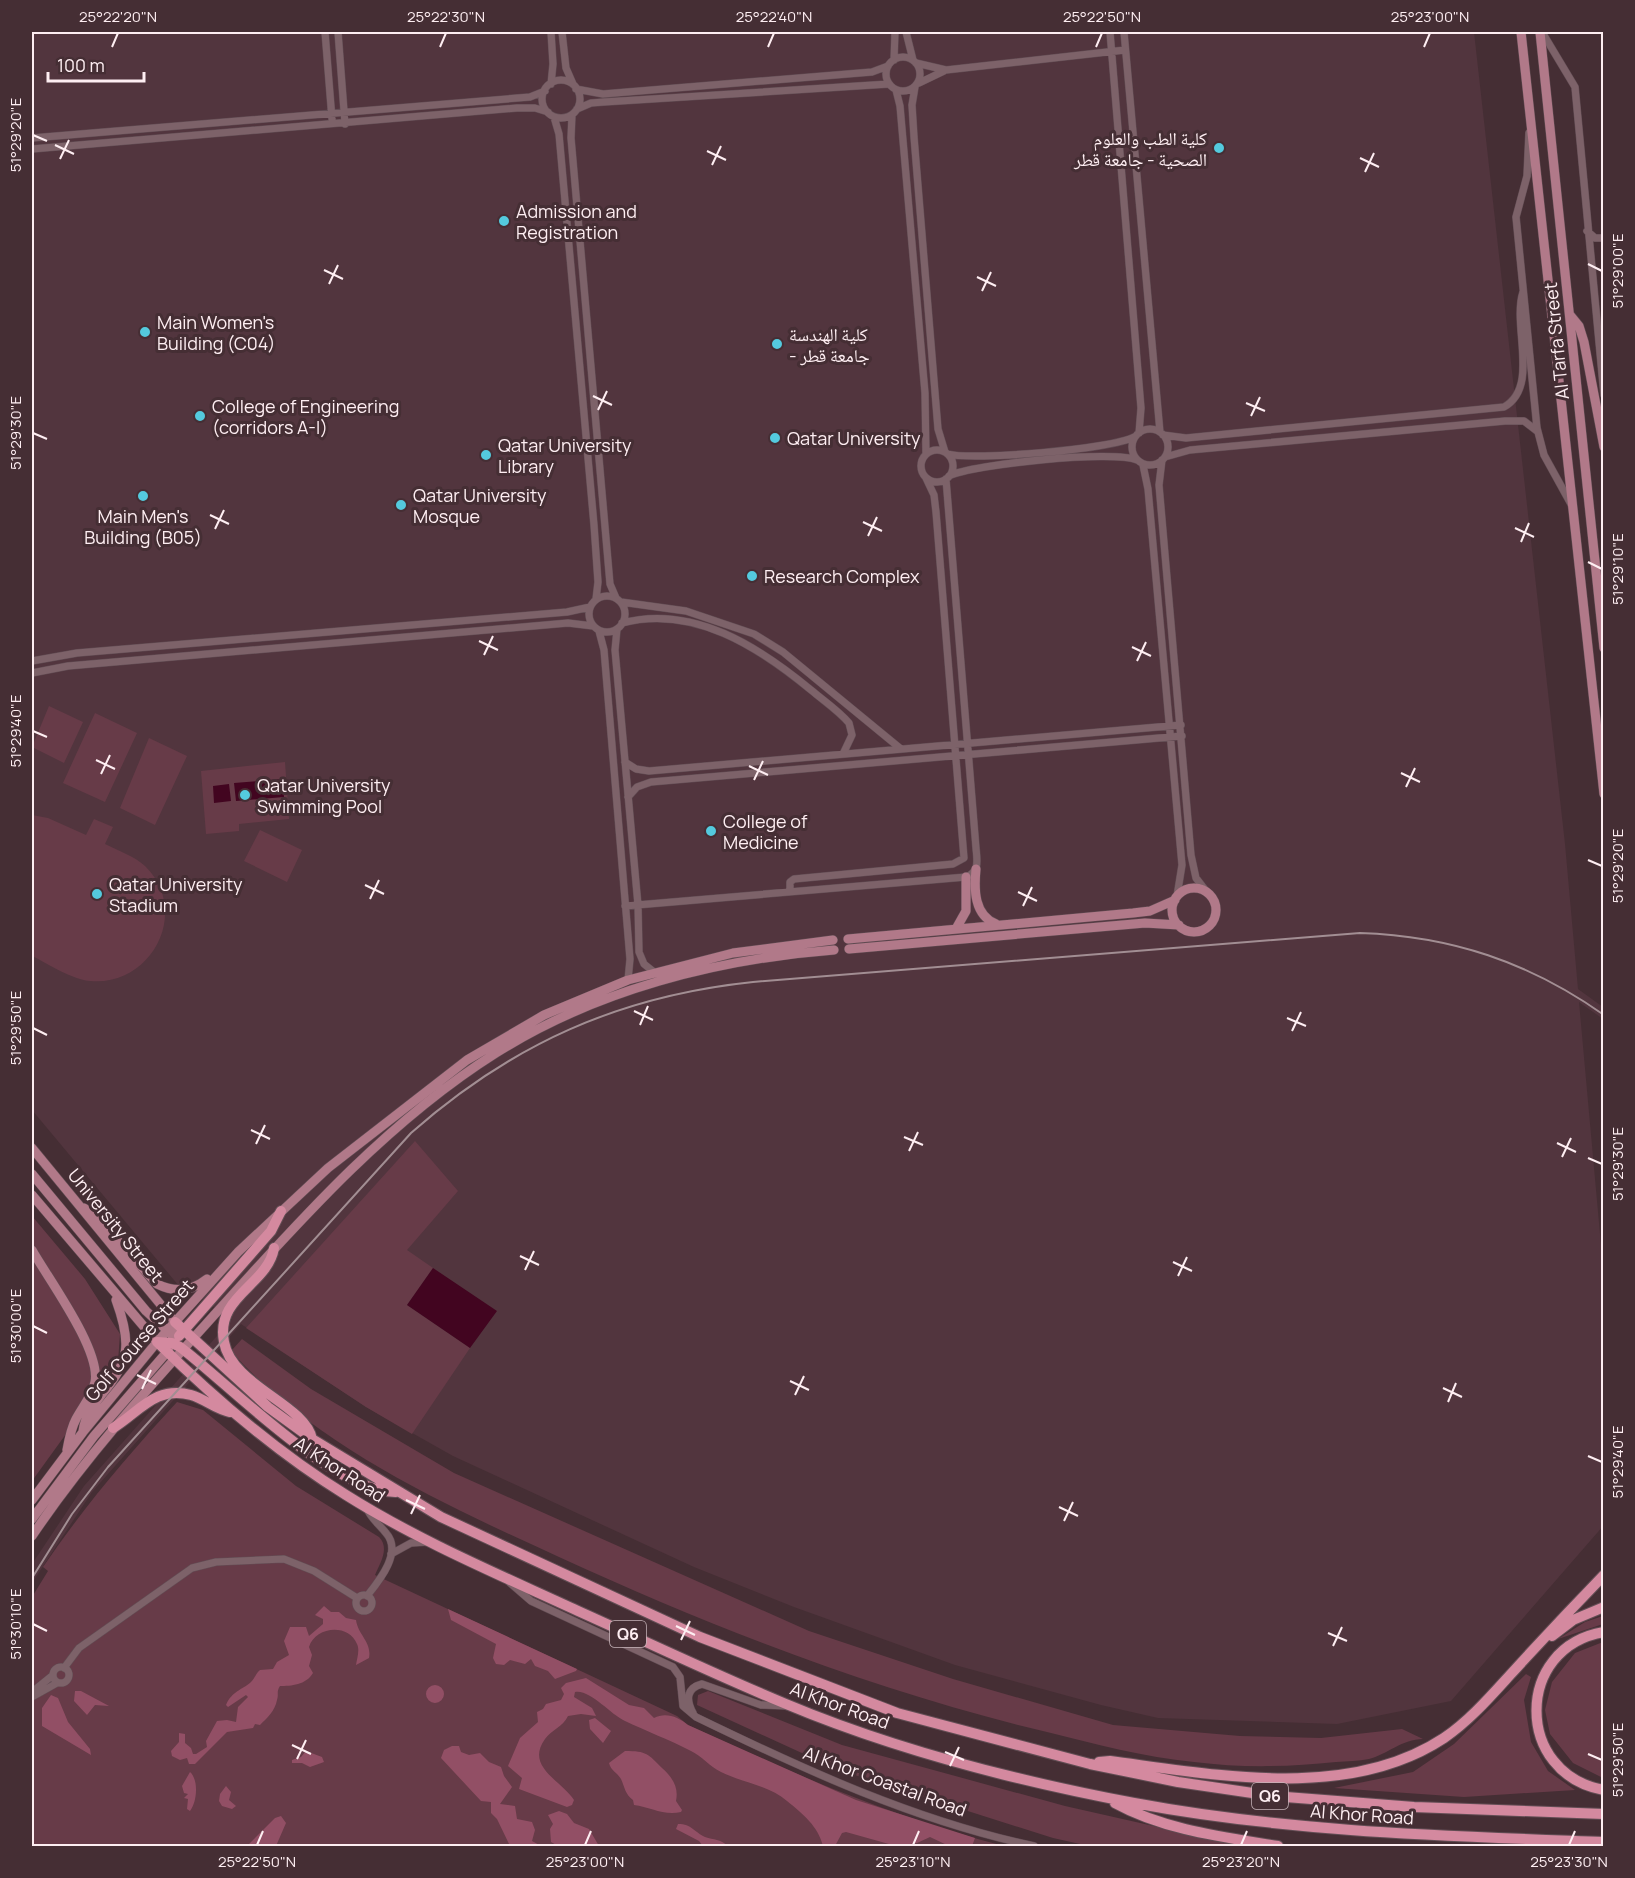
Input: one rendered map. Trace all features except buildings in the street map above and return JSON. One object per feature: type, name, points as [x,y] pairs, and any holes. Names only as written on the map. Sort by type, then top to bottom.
[{"type":"highway","points":[[281,1211],[271,1231],[175,1342],[252,1409],[320,1459],[363,1484],[399,1492]]},
{"type":"highway","points":[[274,1248],[268,1262],[228,1310],[223,1328],[224,1342],[235,1366],[306,1425],[312,1439]]},
{"type":"highway","name":"Al Khor Road","points":[[175,1322],[175,1342],[233,1412],[292,1460],[366,1507],[503,1576],[788,1706],[928,1753],[1105,1797],[1223,1817],[1362,1832],[1604,1842]]},
{"type":"highway","name":"Al Khor Road","points":[[157,1342],[192,1339],[268,1407],[312,1439],[441,1517],[700,1637],[798,1677],[897,1713],[1090,1764],[1178,1782],[1273,1796],[1414,1807],[1604,1814]]},
{"type":"highway","points":[[113,1428],[146,1401],[167,1394],[187,1394],[233,1412]]},
{"type":"highway","points":[[1090,1764],[1110,1761],[1284,1778],[1322,1777],[1369,1771],[1410,1757],[1445,1737],[1475,1712],[1604,1575]]},
{"type":"highway","points":[[1526,1658],[1573,1620],[1604,1608]]},
{"type":"highway","points":[[1604,1632],[1577,1641],[1561,1653],[1548,1669],[1539,1687],[1536,1707],[1537,1727],[1544,1747],[1556,1765],[1572,1778],[1591,1788],[1604,1790]]},
{"type":"highway","points":[[1105,1797],[1139,1816],[1205,1833],[1278,1846]]},
{"type":"main road","name":"Al Tarfa Street","points":[[1521,32],[1604,794]]},
{"type":"main road","name":"Al Tarfa Street","points":[[1541,32],[1604,648]]},
{"type":"main road","points":[[1569,314],[1579,326],[1584,342],[1604,447]]},
{"type":"main road","points":[[976,869],[978,908],[985,918],[996,924]]},
{"type":"main road","points":[[957,927],[966,911],[966,877]]},
{"type":"main road","points":[[848,939],[957,927],[1142,912],[1176,898],[1190,888],[1206,891],[1215,904],[1211,923],[1202,930],[1194,931],[1179,925],[1145,923],[849,949]]},
{"type":"main road","points":[[1176,898],[1173,913],[1179,925]]},
{"type":"main road","name":"Golf Course Street","points":[[175,1322],[238,1252],[328,1168],[437,1082],[482,1050],[544,1015],[628,980],[759,948],[833,940]]},
{"type":"main road","points":[[192,1339],[274,1248],[357,1164],[474,1068],[522,1038],[613,997],[660,981],[753,960],[834,950]]},
{"type":"main road","name":"University Street","points":[[32,1148],[175,1322]]},
{"type":"main road","points":[[32,1174],[146,1311],[175,1342],[94,1436],[32,1519]]},
{"type":"main road","points":[[32,1195],[112,1292],[157,1342]]},
{"type":"main road","points":[[80,1207],[95,1215],[152,1280],[169,1289],[184,1290],[200,1285],[238,1252]]},
{"type":"main road","points":[[32,1250],[88,1344],[95,1362],[96,1377],[92,1392],[76,1418],[66,1453]]},
{"type":"main road","points":[[82,1432],[90,1410],[116,1378],[124,1360],[127,1337],[112,1292]]},
{"type":"main road","name":"Golf Course Street","points":[[32,1500],[82,1432],[157,1342]]},
{"type":"main road","name":"Golf Course Street","points":[[32,1536],[59,1495],[113,1428],[175,1342]]},
{"type":"street","points":[[325,32],[332,125]]},
{"type":"street","points":[[338,32],[345,124]]},
{"type":"street","points":[[551,32],[554,64],[551,84],[545,91],[543,102],[559,134],[598,582],[596,599],[590,607],[589,618],[596,628],[604,650],[626,906],[630,962],[628,980]]},
{"type":"street","points":[[562,32],[566,68],[580,99],[575,112],[571,138],[610,584],[625,613],[615,650],[638,905],[639,957],[654,972]]},
{"type":"street","points":[[894,60],[895,32]]},
{"type":"street","points":[[626,906],[966,877],[976,869],[948,477],[952,463],[938,435],[912,105],[921,70],[915,61],[906,32]]},
{"type":"street","points":[[1110,32],[1142,414],[1131,449],[1140,462],[1148,483],[1182,870],[1176,898]]},
{"type":"street","points":[[1124,32],[1161,433],[1168,446],[1159,485],[1190,846],[1196,878],[1206,891]]},
{"type":"street","points":[[1541,32],[1575,87],[1604,395]]},
{"type":"street","points":[[896,90],[908,91],[946,70],[1125,50]]},
{"type":"street","points":[[551,84],[562,81],[592,94],[872,72],[903,57],[946,70]]},
{"type":"street","points":[[790,891],[790,882],[794,879],[960,863],[964,851],[936,512],[934,495],[920,468],[926,454],[927,425],[900,106],[896,90],[889,84],[886,75],[888,66]]},
{"type":"street","points":[[32,149],[516,109],[535,108],[564,118],[593,102],[889,84]]},
{"type":"street","points":[[32,138],[80,136],[515,98],[545,91]]},
{"type":"street","points":[[592,94],[593,102]]},
{"type":"street","points":[[515,98],[516,109]]},
{"type":"street","points":[[416,106],[416,118]]},
{"type":"street","points":[[362,111],[363,122]]},
{"type":"street","name":"Al Tarfa Street","points":[[1532,122],[1528,142],[1527,176],[1516,217],[1538,432],[1544,455],[1574,507]]},
{"type":"street","points":[[80,136],[80,146]]},
{"type":"street","points":[[1122,175],[1131,172],[1136,176]]},
{"type":"street","points":[[908,195],[919,194]]},
{"type":"street","points":[[911,225],[922,225]]},
{"type":"street","points":[[1587,231],[1595,238],[1604,238]]},
{"type":"street","points":[[926,454],[935,450],[969,458],[1092,447],[1122,443],[1148,429],[1186,438],[1490,410],[1512,402],[1522,386],[1519,312],[1523,292]]},
{"type":"street","points":[[1490,410],[1491,423]]},
{"type":"street","points":[[1460,413],[1460,425]]},
{"type":"street","points":[[1420,416],[1421,429]]},
{"type":"street","points":[[1395,419],[1397,431]]},
{"type":"street","points":[[926,478],[938,482],[976,468],[1111,456],[1151,466],[1190,450],[1460,425],[1524,421],[1538,432]]},
{"type":"street","points":[[1601,432],[1604,421]]},
{"type":"street","points":[[596,599],[608,596],[638,607],[686,611],[754,634],[783,652],[901,749]]},
{"type":"street","points":[[32,661],[56,655],[567,612],[590,607]]},
{"type":"street","points":[[32,673],[68,666],[568,623],[608,632],[645,619],[696,624],[723,633],[764,653],[785,667],[849,723],[852,737],[843,754]]},
{"type":"street","points":[[405,625],[406,636]]},
{"type":"street","points":[[266,637],[267,648]]},
{"type":"street","points":[[158,647],[159,658]]},
{"type":"street","points":[[625,762],[636,769],[649,771],[1181,725]]},
{"type":"street","points":[[628,798],[638,787],[651,783],[955,758],[1182,736]]},
{"type":"street","points":[[959,800],[963,797],[972,798]]},
{"type":"street","points":[[1180,846],[1190,846]]},
{"type":"street","points":[[64,1668],[79,1648],[192,1568],[206,1563],[270,1558],[291,1560],[357,1598],[367,1596],[381,1578],[391,1554],[389,1537],[373,1521],[366,1507]]},
{"type":"street","points":[[391,1554],[411,1543],[433,1542]]},
{"type":"street","points":[[503,1576],[531,1601],[673,1667],[681,1677],[682,1702],[687,1711],[696,1717]]},
{"type":"street","points":[[357,1598],[357,1607],[364,1611],[371,1605],[367,1596]]},
{"type":"street","points":[[32,1692],[53,1675],[57,1668],[64,1668]]},
{"type":"street","points":[[32,1697],[57,1683],[63,1683],[68,1678],[64,1668]]},
{"type":"street","points":[[53,1675],[57,1683]]},
{"type":"street","points":[[696,1717],[688,1703],[688,1697],[692,1688],[702,1684],[761,1705],[788,1706]]},
{"type":"street","name":"Al Khor Coastal Road","points":[[696,1717],[795,1765],[864,1794],[1034,1846]]},
{"type":"shaded area","name":"Qatar University","points":[[32,32],[1474,32],[1565,844],[1578,989],[1603,1007],[1603,1019],[1579,1002],[1603,1267],[1604,1525],[1451,1701],[1337,1724],[1158,1718],[1101,1705],[955,1665],[794,1607],[694,1567],[453,1456],[366,1407],[241,1324],[92,1492],[32,1583],[32,1564],[84,1486],[232,1319],[181,1285],[179,1286],[32,1110]]},
{"type":"shaded area","points":[[49,706],[83,722],[64,763],[32,747]]},
{"type":"shaded area","points":[[95,713],[137,733],[105,802],[63,783]]},
{"type":"shaded area","points":[[149,738],[187,756],[155,825],[120,808]]},
{"type":"shaded area","name":"Qatar University Swimming Pool","points":[[285,762],[289,819],[239,824],[239,831],[206,834],[201,771]]},
{"type":"shaded area","points":[[282,779],[284,797],[236,801],[234,783]]},
{"type":"shaded area","points":[[229,784],[231,801],[214,803],[213,786]]},
{"type":"shaded area","name":"Qatar University Stadium","points":[[32,815],[48,818],[86,835],[94,819],[113,827],[105,844],[141,862],[158,884],[165,904],[164,923],[158,942],[147,959],[132,971],[113,979],[84,980],[68,975],[32,956]]},
{"type":"shaded area","points":[[260,830],[302,850],[287,882],[244,861]]},
{"type":"shaded area","points":[[415,1141],[458,1191],[407,1250],[433,1268],[407,1305],[470,1348],[412,1434],[366,1407],[246,1328]]},
{"type":"shaded area","points":[[32,1216],[85,1279],[120,1334],[118,1362],[32,1481]]},
{"type":"shaded area","points":[[433,1268],[497,1311],[470,1348],[407,1305]]},
{"type":"shaded area","points":[[242,1339],[311,1389],[454,1473],[809,1631],[953,1679],[1113,1725],[1240,1736],[1321,1738],[1402,1729],[1423,1739],[1408,1741],[1376,1757],[1361,1760],[1283,1766],[1247,1766],[1175,1760],[1120,1750],[984,1716],[860,1678],[798,1657],[618,1584],[427,1494],[342,1444],[302,1416],[265,1385],[231,1351]]},
{"type":"shaded area","points":[[177,1402],[203,1410],[296,1486],[379,1537],[384,1551],[375,1575],[677,1716],[688,1725],[804,1777],[923,1822],[1004,1846],[32,1846],[32,1597],[48,1571],[43,1567],[74,1524]]},
{"type":"shaded area","points":[[324,1606],[331,1612],[339,1612],[346,1618],[356,1620],[369,1647],[369,1658],[356,1665],[358,1649],[353,1637],[340,1630],[325,1631],[312,1640],[309,1647],[312,1655],[309,1666],[313,1673],[302,1682],[280,1686],[274,1708],[260,1725],[255,1724],[253,1728],[227,1732],[195,1764],[189,1764],[187,1758],[180,1760],[172,1756],[171,1751],[179,1742],[179,1733],[185,1734],[185,1743],[191,1748],[193,1754],[196,1754],[207,1747],[206,1741],[217,1721],[236,1722],[238,1707],[248,1697],[246,1695],[228,1707],[226,1705],[231,1697],[251,1682],[260,1670],[273,1669],[277,1662],[289,1655],[284,1641],[290,1627],[306,1627],[309,1636],[323,1624],[323,1619],[315,1615]]},
{"type":"shaded area","points":[[448,1609],[577,1669],[555,1679],[548,1671],[535,1666],[531,1659],[525,1664],[510,1660],[504,1665],[496,1664],[493,1658],[496,1644],[451,1620]]},
{"type":"shaded area","points":[[1603,1616],[1603,1624],[1558,1639],[1585,1622]]},
{"type":"shaded area","points":[[1603,1642],[1603,1778],[1573,1763],[1550,1734],[1545,1710],[1552,1682],[1575,1653]]},
{"type":"shaded area","points":[[1526,1674],[1531,1677],[1524,1700],[1531,1742],[1548,1771],[1575,1790],[1464,1797],[1334,1788],[1413,1772],[1454,1744]]},
{"type":"shaded area","points":[[586,1678],[629,1705],[644,1708],[654,1718],[667,1715],[676,1718],[856,1800],[975,1838],[972,1846],[949,1846],[930,1837],[917,1843],[896,1846],[846,1832],[842,1833],[835,1846],[823,1846],[818,1832],[809,1821],[780,1796],[721,1772],[695,1753],[619,1718],[593,1698],[581,1692],[575,1692],[574,1697],[592,1708],[596,1716],[581,1714],[568,1716],[545,1739],[539,1758],[547,1772],[574,1800],[572,1805],[567,1807],[519,1789],[522,1778],[508,1766],[520,1738],[538,1722],[537,1712],[546,1704],[561,1700],[564,1694],[561,1688],[566,1683]]},
{"type":"shaded area","points":[[435,1685],[441,1688],[444,1694],[441,1700],[435,1703],[429,1700],[426,1694],[429,1688]]},
{"type":"shaded area","points":[[75,1691],[81,1691],[109,1706],[95,1705],[87,1715],[74,1701]]},
{"type":"shaded area","points":[[708,1691],[842,1745],[1065,1806],[1242,1846],[1089,1846],[1053,1838],[839,1770],[697,1705],[698,1695]]},
{"type":"shaded area","points":[[51,1695],[58,1698],[68,1722],[90,1749],[91,1755],[42,1726],[42,1708]]},
{"type":"shaded area","points":[[595,1718],[611,1731],[603,1743],[590,1729],[589,1720]]},
{"type":"shaded area","points":[[452,1746],[459,1746],[461,1752],[469,1755],[480,1753],[489,1762],[501,1767],[512,1787],[500,1804],[515,1806],[517,1819],[532,1822],[535,1830],[532,1841],[541,1846],[510,1846],[497,1819],[491,1813],[491,1802],[481,1801],[441,1758],[444,1750]]},
{"type":"shaded area","points":[[306,1751],[322,1757],[324,1762],[310,1767],[302,1763],[292,1763],[292,1760],[301,1757]]},
{"type":"shaded area","points":[[625,1751],[647,1754],[666,1771],[676,1787],[676,1801],[681,1812],[663,1812],[634,1805],[621,1779],[609,1763]]},
{"type":"shaded area","points":[[190,1772],[195,1780],[196,1791],[190,1811],[187,1809],[188,1799],[184,1798],[188,1794],[184,1793],[182,1786]]},
{"type":"shaded area","points":[[226,1786],[231,1792],[229,1800],[236,1806],[232,1809],[222,1806],[219,1801],[220,1794]]},
{"type":"shaded area","points":[[559,1811],[567,1814],[574,1823],[589,1829],[599,1846],[558,1846],[551,1842],[550,1829],[553,1824],[548,1815]]},
{"type":"shaded area","points":[[281,1816],[286,1823],[276,1846],[247,1846],[275,1818]]},
{"type":"shaded area","points":[[678,1824],[687,1825],[705,1837],[728,1846],[703,1846],[699,1841],[676,1829]]},
{"type":"railway","points":[[32,1578],[72,1514],[108,1467],[411,1133],[488,1074],[528,1050],[570,1029],[613,1012],[657,999],[753,982],[1360,933],[1426,940],[1488,955],[1547,980],[1604,1015]]},
{"type":"place","name":"كلية الطب والعلوم الصحية - جامعة قطر","points":[[1219,148]]},
{"type":"place","name":"Admission and Registration","points":[[504,221]]},
{"type":"place","name":"Main Women's Building (C04)","points":[[145,332]]},
{"type":"place","name":"كلية الهندسة - جامعة قطر","points":[[777,344]]},
{"type":"place","name":"College of Engineering (corridors A-I)","points":[[200,416]]},
{"type":"place","name":"Qatar University","points":[[775,438]]},
{"type":"place","name":"Qatar University Library","points":[[486,455]]},
{"type":"place","name":"Main Men's Building (B05)","points":[[143,496]]},
{"type":"place","name":"Qatar University Mosque","points":[[401,505]]},
{"type":"place","name":"Research Complex","points":[[752,576]]},
{"type":"place","name":"Qatar University Swimming Pool","points":[[245,795]]},
{"type":"place","name":"College of Medicine","points":[[711,831]]},
{"type":"place","name":"Qatar University Stadium","points":[[97,894]]}]
